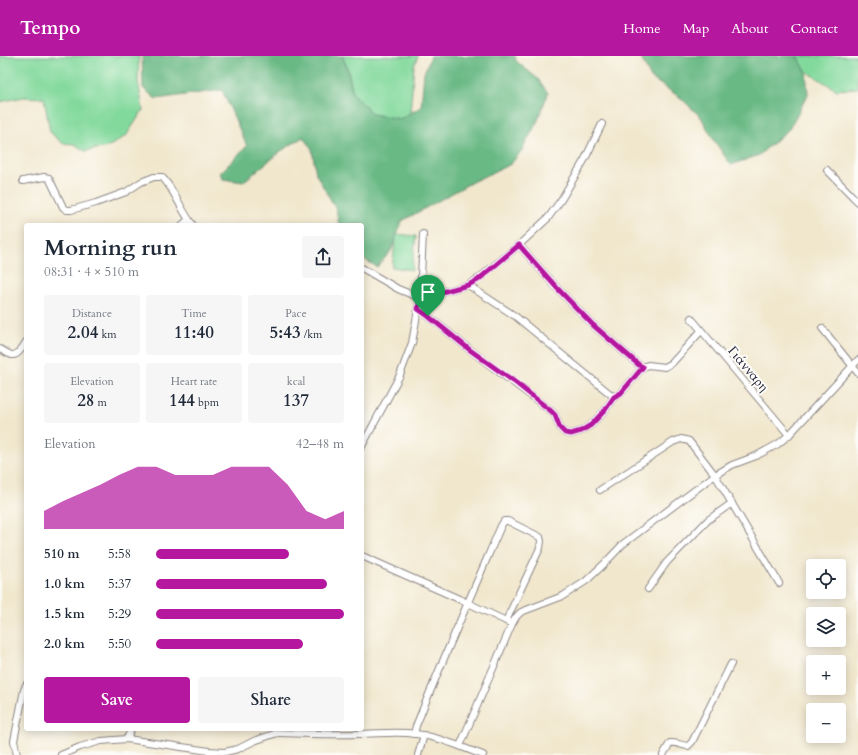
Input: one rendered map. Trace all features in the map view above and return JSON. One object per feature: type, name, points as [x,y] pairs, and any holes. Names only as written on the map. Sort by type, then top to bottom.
[{"type":"street","points":[[364,269],[398,289],[420,298],[468,285],[478,280],[548,218],[561,200],[585,159],[602,124]]},
{"type":"street","points":[[827,170],[858,202]]},
{"type":"street","points":[[23,181],[44,177],[50,178],[63,206],[67,210],[71,210],[126,192],[141,182],[154,177],[162,177],[167,182],[191,222]]},
{"type":"street","points":[[364,442],[400,375],[412,343],[420,298],[423,234]]},
{"type":"street","points":[[519,245],[557,288],[593,325],[643,367]]},
{"type":"street","points":[[468,285],[515,316],[614,397]]},
{"type":"street","points":[[418,309],[551,411],[555,415],[560,428],[565,433],[571,434],[581,431],[591,425],[605,410],[614,397],[621,393],[643,367],[648,365],[668,366],[701,331]]},
{"type":"street","name":"Γιάνναρη","points":[[691,318],[789,435]]},
{"type":"street","points":[[822,328],[858,373]]},
{"type":"street","points":[[0,349],[14,355],[18,353],[24,345]]},
{"type":"street","points":[[509,622],[521,612],[563,596],[586,581],[603,566],[623,544],[715,475],[732,465],[756,456],[778,444],[789,435],[858,360]]},
{"type":"street","points":[[600,490],[673,442],[681,439],[689,441],[715,475],[779,583]]},
{"type":"street","points":[[648,589],[668,562],[708,520],[732,503]]},
{"type":"street","points":[[414,734],[439,668],[500,526],[504,521],[508,521],[540,537],[540,548],[460,746]]},
{"type":"street","points":[[364,557],[509,622]]},
{"type":"street","points":[[663,755],[670,743],[674,742],[688,746],[692,742],[731,664]]},
{"type":"street","points":[[17,755],[14,741],[24,690]]},
{"type":"street","points":[[127,739],[130,731]]},
{"type":"street","points":[[61,755],[80,747],[101,741],[127,739],[225,752],[238,749],[277,732],[320,735],[398,733],[424,735],[483,755]]},
{"type":"street","points":[[418,755],[424,735]]},
{"type":"green space","points":[[0,56],[139,56],[138,81],[143,110],[126,136],[108,147],[85,151],[74,144],[62,143],[50,132],[44,98],[23,97],[0,102]]},
{"type":"green space","points":[[142,56],[342,56],[347,67],[353,94],[372,114],[400,119],[421,107],[424,73],[431,56],[515,56],[516,61],[538,79],[548,93],[538,120],[522,150],[511,164],[474,181],[402,221],[391,251],[377,267],[364,259],[364,223],[339,223],[336,209],[316,174],[312,149],[303,137],[281,151],[243,182],[223,179],[220,173],[247,146],[222,90],[156,99],[143,88]]},
{"type":"green space","points":[[342,56],[418,56],[414,66],[410,113],[400,119],[372,114],[353,94],[347,67]]},
{"type":"green space","points":[[640,56],[797,56],[806,71],[808,94],[789,129],[759,155],[731,165],[713,139],[701,117],[681,98],[651,78]]},
{"type":"green space","points":[[797,56],[858,56],[858,88],[837,90],[806,71]]},
{"type":"green space","points":[[396,234],[416,236],[412,270],[392,267]]},
{"type":"route","points":[[519,245],[557,288],[593,325],[643,367],[621,393],[614,397],[605,410],[591,425],[581,431],[571,434],[565,433],[560,428],[555,415],[551,411],[516,383],[470,350],[428,316],[418,309],[420,298],[468,285],[478,280],[519,245]]}]
